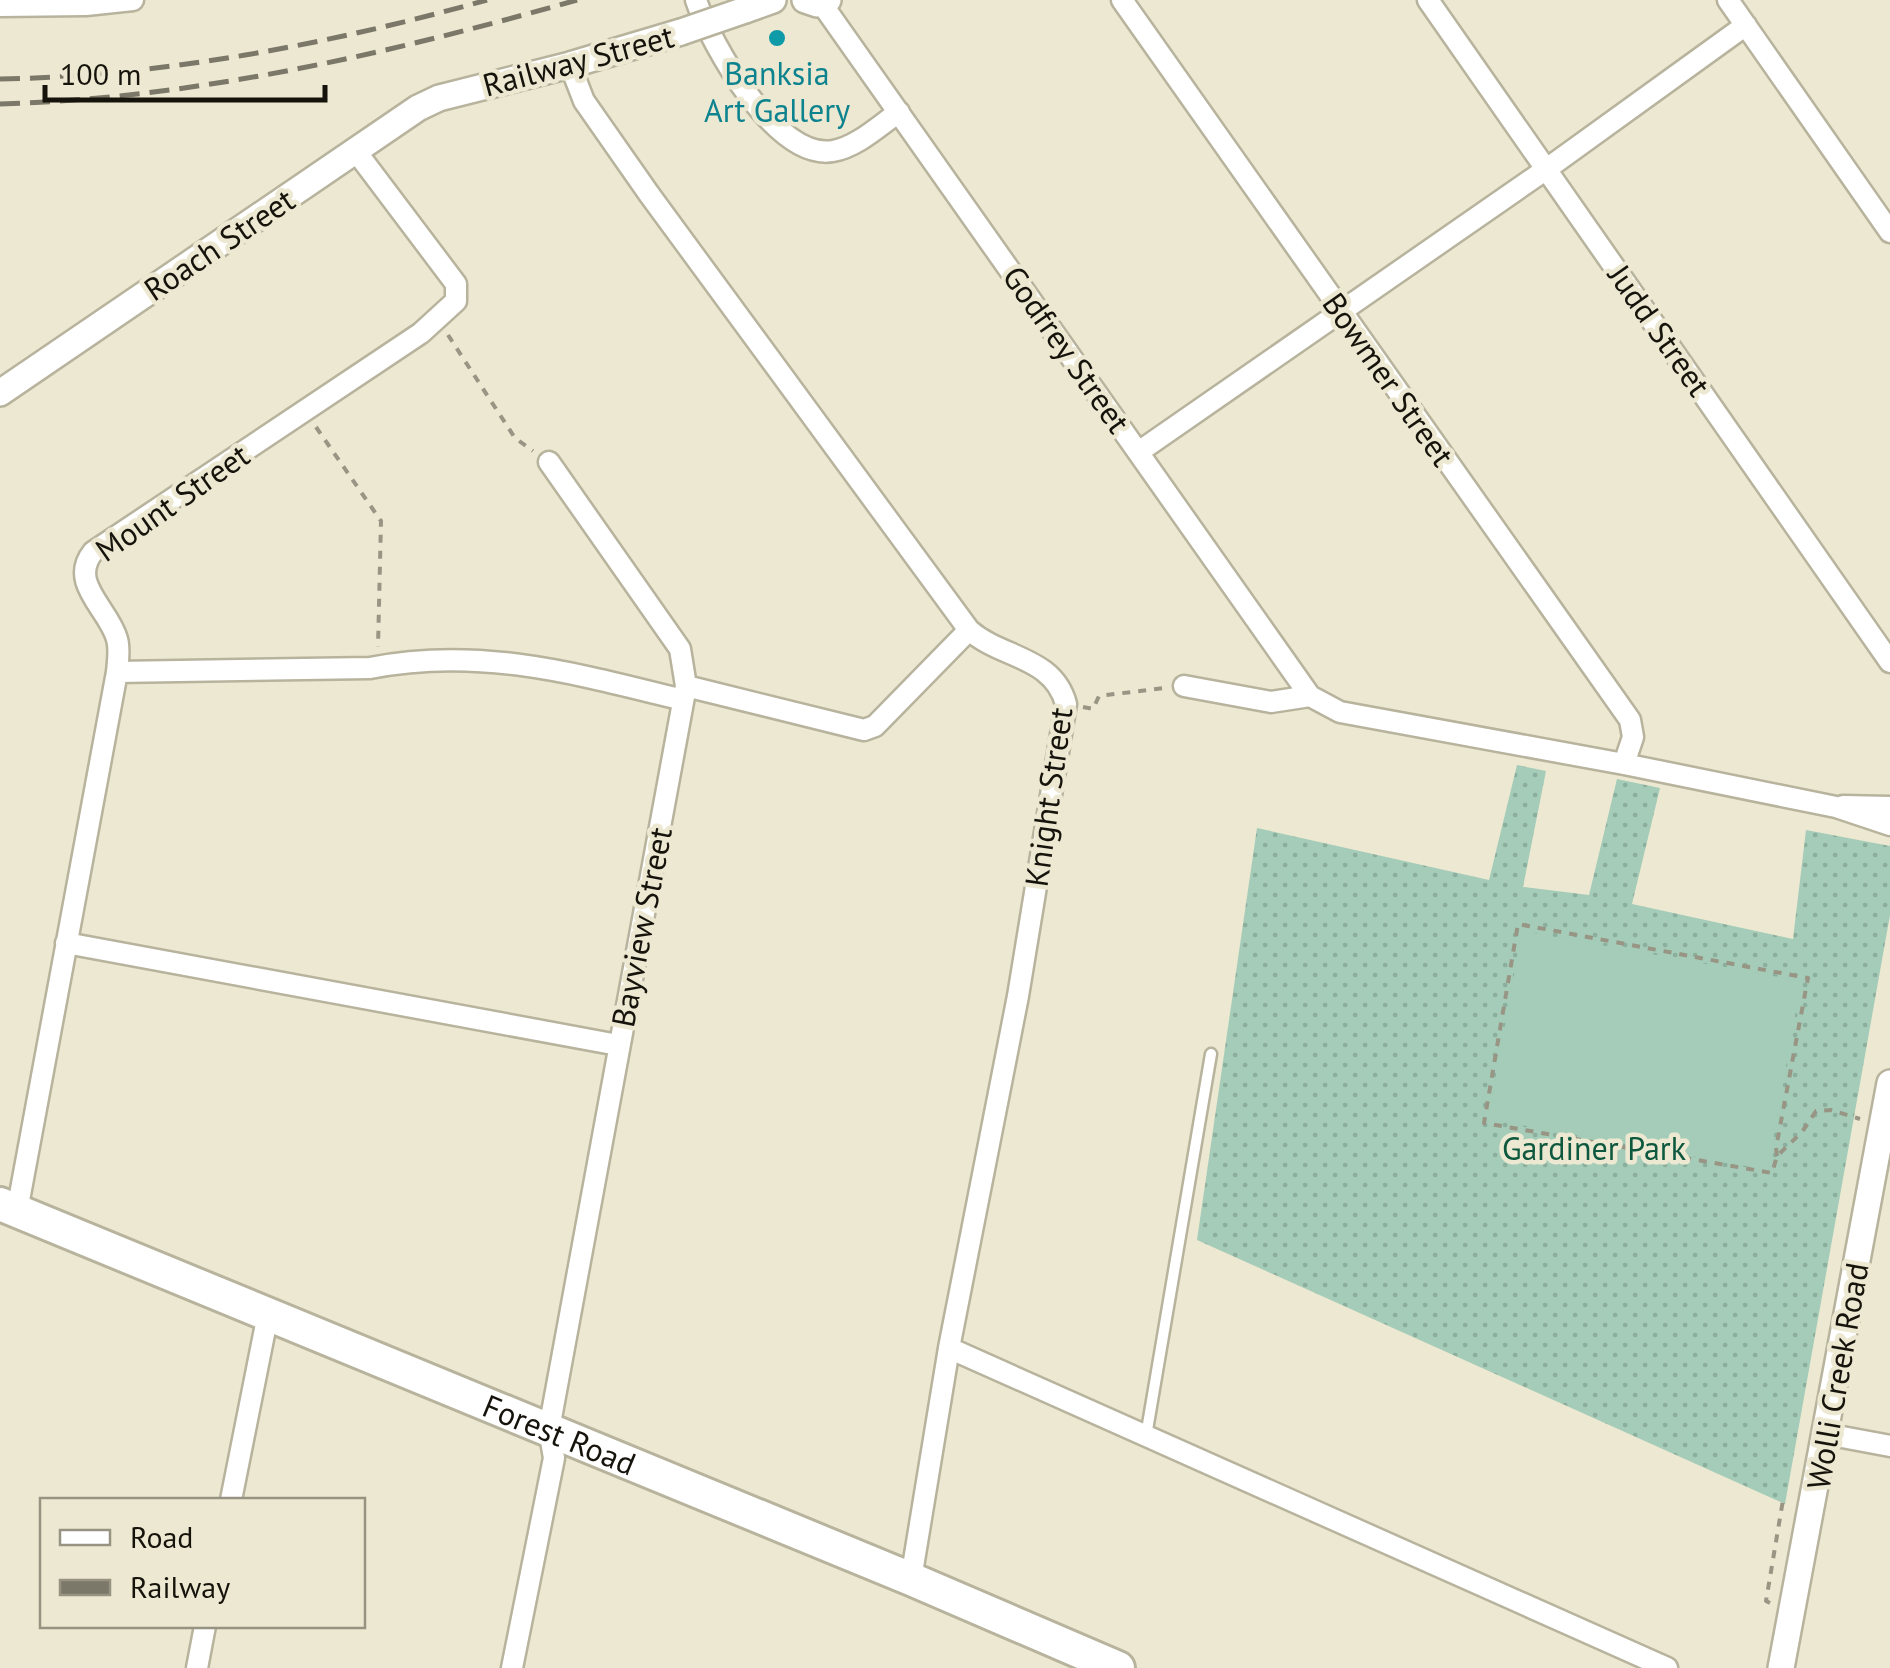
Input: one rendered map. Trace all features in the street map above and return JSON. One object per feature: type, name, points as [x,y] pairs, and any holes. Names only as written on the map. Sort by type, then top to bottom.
[{"type":"main road","name":"Forest Road","points":[[8,1207],[911,1579],[1111,1667]]},
{"type":"street","points":[[0,6],[133,0]]},
{"type":"street","points":[[696,0],[720,54],[772,122],[800,147],[833,151],[848,146],[899,112]]},
{"type":"street","name":"Railway Street","points":[[439,98],[570,66],[773,0]]},
{"type":"street","name":"Bowmer Street","points":[[1122,0],[1630,720],[1633,736],[1624,764]]},
{"type":"street","name":"Judd Street","points":[[1428,0],[1890,662]]},
{"type":"street","points":[[1728,0],[1890,232]]},
{"type":"street","name":"Godfrey Street","points":[[819,1],[1310,696]]},
{"type":"street","points":[[1140,451],[1548,168],[1746,25]]},
{"type":"street","name":"Knight Street","points":[[570,66],[584,101],[649,194],[969,630],[992,647],[1041,666],[1058,683],[1066,704],[1018,996],[950,1348],[911,1579]]},
{"type":"street","name":"Roach Street","points":[[0,393],[398,121],[439,98]]},
{"type":"street","points":[[356,150],[456,284],[456,301],[437,318]]},
{"type":"street","name":"Mount Street","points":[[8,1207],[66,943],[116,672],[116,635],[84,578],[89,557],[421,333],[437,318]]},
{"type":"street","name":"Bayview Street","points":[[512,1668],[554,1458],[549,1429],[685,693],[680,650],[550,462]]},
{"type":"street","points":[[116,672],[378,667],[478,660],[540,666],[864,730],[875,726],[969,630]]},
{"type":"street","points":[[1184,686],[1271,702],[1310,696],[1340,712],[1836,807],[1890,825]]},
{"type":"street","points":[[1836,807],[1890,807]]},
{"type":"street","points":[[66,943],[618,1046]]},
{"type":"street","name":"Wolli Creek Road","points":[[1789,1665],[1791,1616],[1890,1083]]},
{"type":"street","points":[[230,1498],[268,1314]]},
{"type":"street","points":[[950,1348],[1667,1668]]},
{"type":"street","points":[[1826,1434],[1890,1446]]},
{"type":"street","points":[[197,1668],[206,1628]]},
{"type":"lane","points":[[1146,1437],[1210,1054]]},
{"type":"path","points":[[437,318],[516,438],[550,462]]},
{"type":"path","points":[[305,411],[382,521],[378,667]]},
{"type":"path","points":[[1097,706],[1099,696],[1184,686]]},
{"type":"path","points":[[1777,1156],[1808,978],[1518,924],[1484,1123],[1772,1173],[1777,1156],[1802,1132],[1816,1111],[1832,1110],[1864,1121]]},
{"type":"path","points":[[1783,1500],[1766,1600],[1791,1616]]},
{"type":"green space","name":"Gardiner Park","points":[[1517,765],[1546,771],[1523,887],[1589,895],[1617,779],[1660,788],[1632,904],[1793,939],[1806,830],[1890,846],[1890,915],[1785,1504],[1197,1240],[1257,828],[1489,880]]},
{"type":"green space","points":[[1522,931],[1801,981],[1768,1170],[1488,1119]]},
{"type":"railway","points":[[0,79],[123,72],[246,55],[487,0]]},
{"type":"railway","points":[[0,104],[147,93],[292,70],[435,38],[577,0]]},
{"type":"place","name":"Banksia Art Gallery","points":[[777,38]]}]
